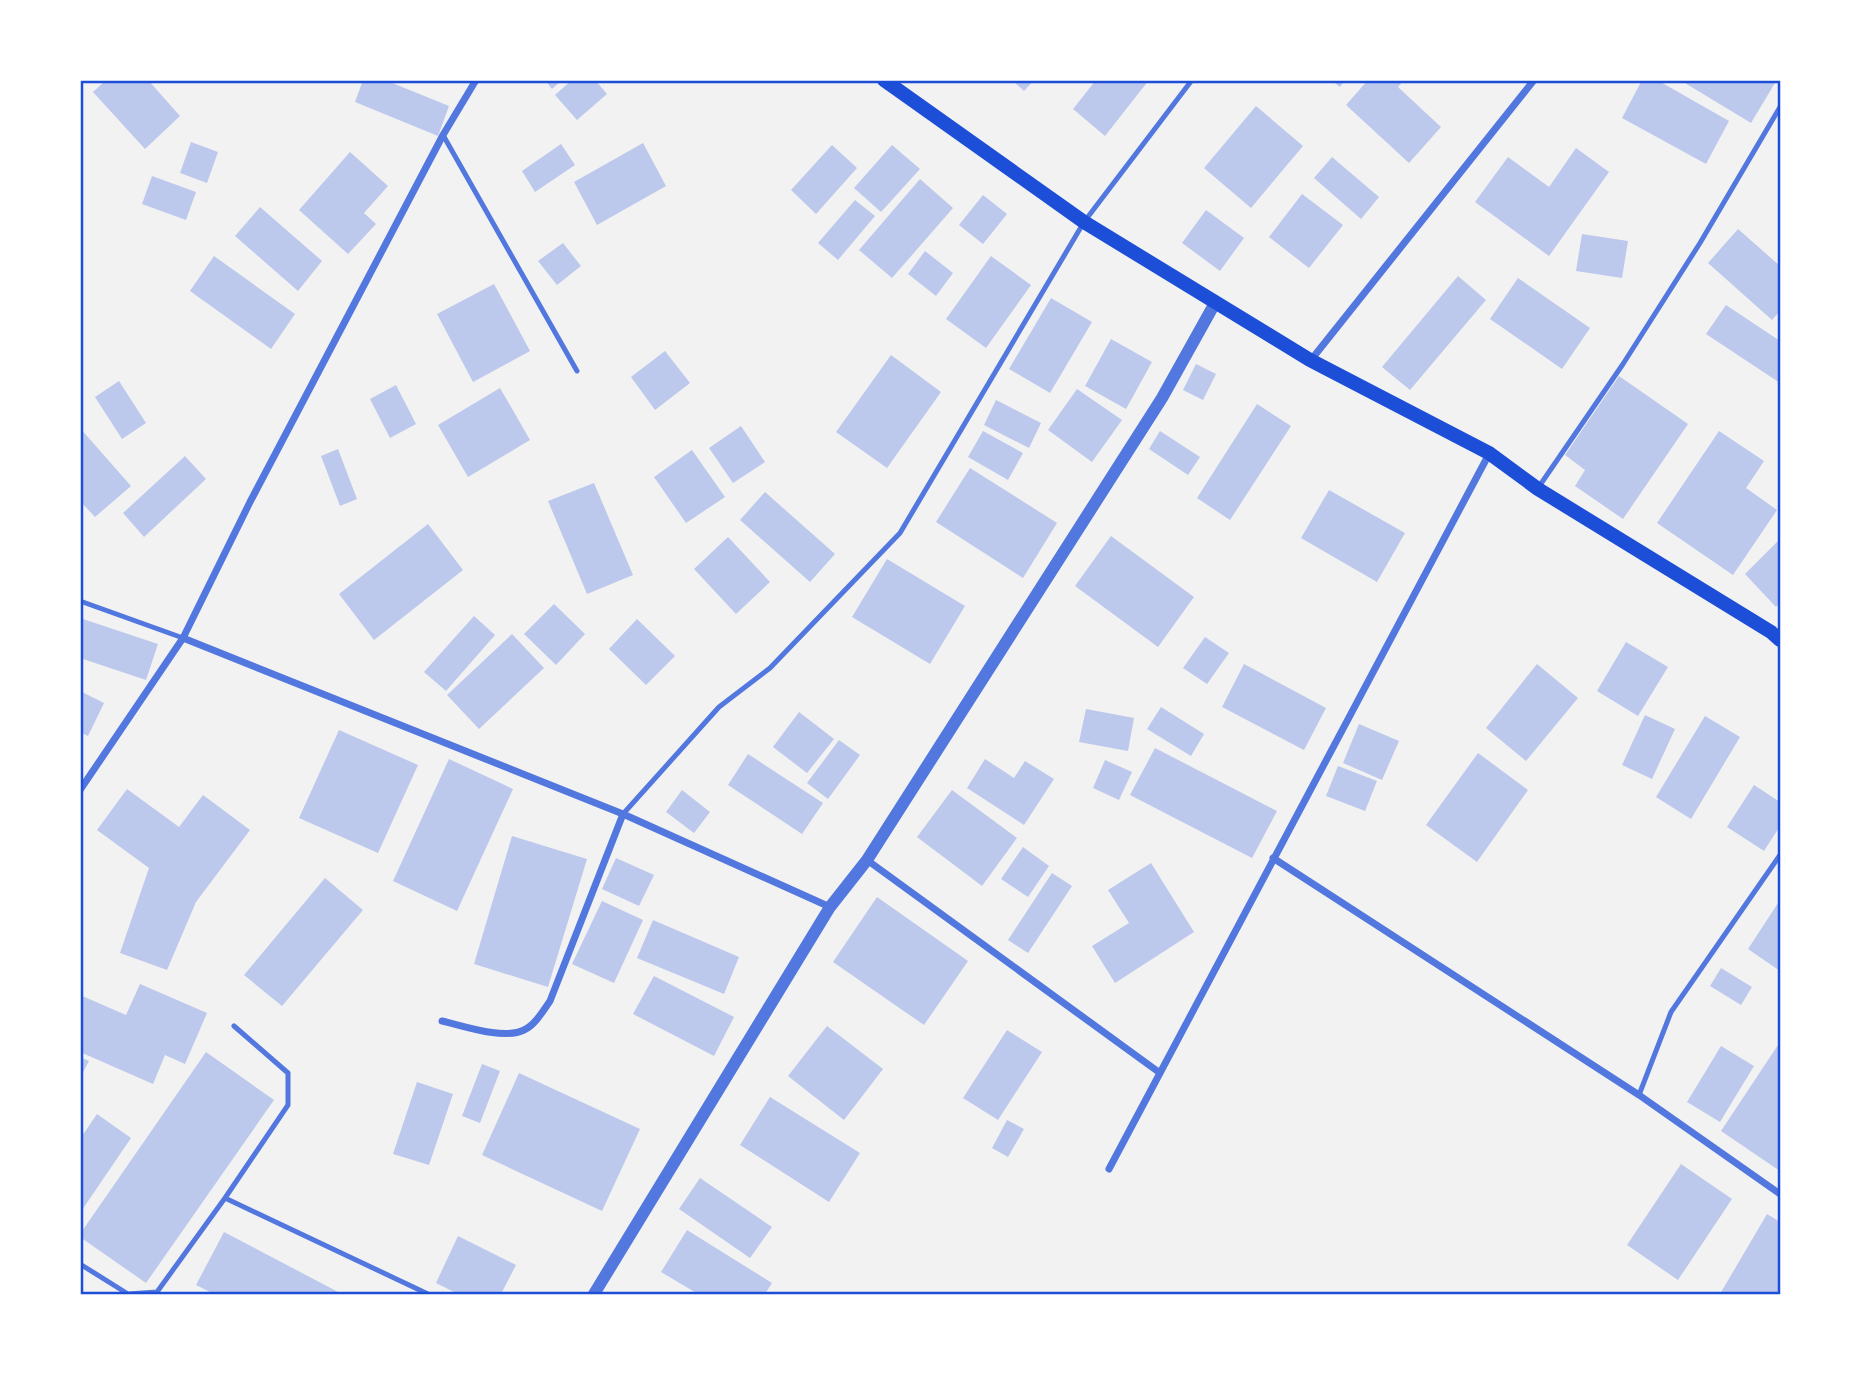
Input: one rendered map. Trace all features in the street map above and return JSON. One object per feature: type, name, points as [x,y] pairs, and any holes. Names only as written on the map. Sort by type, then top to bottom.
[{"type":"main road","points":[[884,80],[1084,222],[1310,360],[1489,453],[1538,489],[1780,640]]},
{"type":"street","points":[[80,790],[183,638],[250,502],[443,135],[476,80]]},
{"type":"street","points":[[1310,360],[1534,80]]},
{"type":"street","points":[[594,1294],[830,907],[867,860],[1162,398],[1215,303]]},
{"type":"street","points":[[1109,1169],[1489,453]]},
{"type":"street","points":[[183,638],[623,814],[830,907]]},
{"type":"street","points":[[442,1021],[483,1031],[508,1033],[524,1030],[535,1021],[550,1001],[623,814]]},
{"type":"street","points":[[1273,858],[1639,1094],[1780,1195]]},
{"type":"street","points":[[867,860],[1160,1073]]},
{"type":"lane","points":[[623,814],[719,707],[770,668],[900,533],[1084,222],[1192,80]]},
{"type":"lane","points":[[1538,489],[1672,287],[1780,107]]},
{"type":"lane","points":[[443,135],[578,371]]},
{"type":"lane","points":[[80,601],[183,638]]},
{"type":"lane","points":[[1639,1094],[1671,1012],[1780,855]]},
{"type":"lane","points":[[80,1264],[128,1294],[157,1292],[288,1105],[288,1073],[233,1026]]},
{"type":"lane","points":[[225,1198],[428,1294]]},
{"type":"building","points":[[106,80],[148,80],[180,116],[145,149],[93,92]]},
{"type":"building","points":[[363,80],[385,80],[449,106],[438,136],[355,102]]},
{"type":"building","points":[[545,80],[562,80],[552,89]]},
{"type":"building","points":[[572,80],[595,80],[607,94],[577,120],[555,95]]},
{"type":"building","points":[[1012,80],[1034,80],[1024,91]]},
{"type":"building","points":[[1096,80],[1149,80],[1105,136],[1073,109]]},
{"type":"building","points":[[1331,80],[1345,80],[1340,87]]},
{"type":"building","points":[[1368,80],[1404,80],[1398,87],[1441,127],[1409,163],[1346,105]]},
{"type":"building","points":[[1642,80],[1657,80],[1729,121],[1706,164],[1622,118]]},
{"type":"building","points":[[1680,80],[1771,80],[1775,83],[1751,123]]},
{"type":"building","points":[[1256,106],[1303,146],[1251,208],[1204,168]]},
{"type":"building","points":[[191,142],[218,152],[207,183],[180,173]]},
{"type":"building","points":[[643,143],[666,186],[597,225],[574,182]]},
{"type":"building","points":[[561,144],[575,165],[535,192],[522,171]]},
{"type":"building","points":[[832,145],[857,168],[816,214],[791,190]]},
{"type":"building","points":[[892,145],[920,169],[881,212],[854,188]]},
{"type":"building","points":[[1576,148],[1609,172],[1549,256],[1475,202],[1508,157],[1549,187]]},
{"type":"building","points":[[350,152],[388,186],[364,213],[376,224],[348,254],[299,210]]},
{"type":"building","points":[[1332,157],[1379,197],[1361,219],[1314,178]]},
{"type":"building","points":[[152,176],[196,192],[186,220],[142,204]]},
{"type":"building","points":[[920,179],[953,208],[892,278],[859,250]]},
{"type":"building","points":[[1302,194],[1343,225],[1309,268],[1269,237]]},
{"type":"building","points":[[983,195],[1007,214],[983,244],[959,225]]},
{"type":"building","points":[[855,200],[875,216],[838,260],[818,243]]},
{"type":"building","points":[[260,207],[322,261],[298,291],[235,236]]},
{"type":"building","points":[[1206,210],[1244,238],[1220,271],[1182,243]]},
{"type":"building","points":[[1738,229],[1780,266],[1780,311],[1772,320],[1708,263]]},
{"type":"building","points":[[1582,234],[1628,241],[1622,278],[1576,271]]},
{"type":"building","points":[[563,243],[581,266],[557,285],[538,261]]},
{"type":"building","points":[[925,251],[953,273],[936,296],[908,274]]},
{"type":"building","points":[[214,256],[295,314],[271,349],[190,291]]},
{"type":"building","points":[[991,256],[1031,285],[986,348],[946,319]]},
{"type":"building","points":[[1458,276],[1486,300],[1410,390],[1382,367]]},
{"type":"building","points":[[1518,278],[1590,328],[1562,369],[1490,319]]},
{"type":"building","points":[[494,284],[530,351],[473,382],[437,314]]},
{"type":"building","points":[[1051,298],[1092,322],[1050,393],[1009,369]]},
{"type":"building","points":[[1726,305],[1780,341],[1780,383],[1706,334]]},
{"type":"building","points":[[1111,339],[1152,362],[1126,409],[1085,386]]},
{"type":"building","points":[[665,351],[690,383],[655,410],[631,377]]},
{"type":"building","points":[[891,355],[941,392],[887,468],[836,432]]},
{"type":"building","points":[[1196,364],[1216,374],[1203,400],[1183,390]]},
{"type":"building","points":[[1619,376],[1688,424],[1623,519],[1575,486],[1585,470],[1565,455]]},
{"type":"building","points":[[119,381],[146,423],[122,439],[95,397]]},
{"type":"building","points":[[396,385],[416,424],[390,438],[370,399]]},
{"type":"building","points":[[500,388],[530,440],[468,477],[438,425]]},
{"type":"building","points":[[1077,389],[1122,420],[1092,462],[1048,430]]},
{"type":"building","points":[[996,400],[1041,423],[1029,448],[984,425]]},
{"type":"building","points":[[1257,404],[1291,426],[1230,520],[1197,498]]},
{"type":"building","points":[[741,426],[765,462],[733,483],[709,448]]},
{"type":"building","points":[[80,428],[131,486],[95,517],[80,501]]},
{"type":"building","points":[[983,431],[1023,453],[1008,480],[968,457]]},
{"type":"building","points":[[1160,431],[1200,457],[1188,475],[1149,449]]},
{"type":"building","points":[[1719,431],[1764,461],[1746,488],[1777,510],[1733,575],[1657,523]]},
{"type":"building","points":[[338,449],[357,499],[340,506],[321,456]]},
{"type":"building","points":[[692,450],[725,497],[686,523],[654,477]]},
{"type":"building","points":[[185,456],[206,479],[144,537],[123,513]]},
{"type":"building","points":[[970,468],[1057,523],[1023,578],[936,522]]},
{"type":"building","points":[[594,483],[633,575],[587,594],[548,501]]},
{"type":"building","points":[[1329,490],[1405,533],[1377,582],[1301,538]]},
{"type":"building","points":[[765,492],[835,554],[810,582],[740,520]]},
{"type":"building","points":[[428,524],[463,570],[374,640],[339,594]]},
{"type":"building","points":[[1111,536],[1194,597],[1158,647],[1075,586]]},
{"type":"building","points":[[728,537],[770,582],[736,614],[694,569]]},
{"type":"building","points":[[1780,539],[1780,603],[1776,607],[1745,574]]},
{"type":"building","points":[[887,559],[965,606],[930,664],[852,617]]},
{"type":"building","points":[[554,604],[585,634],[556,665],[524,634]]},
{"type":"building","points":[[474,616],[495,635],[446,691],[424,672]]},
{"type":"building","points":[[80,618],[158,644],[146,680],[80,658]]},
{"type":"building","points":[[637,619],[675,656],[646,685],[609,649]]},
{"type":"building","points":[[512,634],[544,668],[479,729],[447,695]]},
{"type":"building","points":[[1205,637],[1229,653],[1207,684],[1183,668]]},
{"type":"building","points":[[1626,642],[1668,667],[1638,716],[1597,691]]},
{"type":"building","points":[[1244,664],[1326,708],[1304,750],[1222,707]]},
{"type":"building","points":[[1537,664],[1578,698],[1526,761],[1486,728]]},
{"type":"building","points":[[80,691],[104,703],[88,736],[80,732]]},
{"type":"building","points":[[1161,707],[1204,734],[1191,756],[1147,729]]},
{"type":"building","points":[[1086,709],[1134,718],[1128,751],[1079,742]]},
{"type":"building","points":[[799,712],[834,739],[807,773],[773,747]]},
{"type":"building","points":[[1645,715],[1675,729],[1652,779],[1622,765]]},
{"type":"building","points":[[1705,716],[1740,737],[1691,819],[1656,797]]},
{"type":"building","points":[[1359,724],[1399,741],[1382,780],[1343,763]]},
{"type":"building","points":[[339,730],[418,765],[378,853],[299,818]]},
{"type":"building","points":[[839,740],[860,755],[828,799],[807,783]]},
{"type":"building","points":[[1155,748],[1277,811],[1252,858],[1130,795]]},
{"type":"building","points":[[1478,753],[1528,790],[1477,862],[1426,825]]},
{"type":"building","points":[[748,754],[823,803],[802,834],[728,785]]},
{"type":"building","points":[[449,759],[513,789],[457,911],[393,881]]},
{"type":"building","points":[[985,759],[1014,778],[1025,761],[1054,779],[1024,825],[967,788]]},
{"type":"building","points":[[1105,760],[1132,772],[1119,800],[1093,788]]},
{"type":"building","points":[[1338,766],[1377,781],[1365,811],[1326,796]]},
{"type":"building","points":[[1754,785],[1780,802],[1780,826],[1764,851],[1727,827]]},
{"type":"building","points":[[127,789],[179,827],[203,795],[250,830],[196,902],[167,970],[120,953],[149,868],[97,830]]},
{"type":"building","points":[[682,790],[710,812],[694,833],[666,812]]},
{"type":"building","points":[[952,790],[1017,838],[982,886],[917,837]]},
{"type":"building","points":[[512,836],[587,859],[548,987],[474,964]]},
{"type":"building","points":[[1023,847],[1049,866],[1028,897],[1001,879]]},
{"type":"building","points":[[616,858],[654,875],[639,906],[602,889]]},
{"type":"building","points":[[1151,863],[1194,932],[1115,983],[1092,946],[1129,923],[1108,890]]},
{"type":"building","points":[[1052,873],[1072,886],[1028,953],[1008,940]]},
{"type":"building","points":[[325,878],[363,910],[282,1006],[244,975]]},
{"type":"building","points":[[877,897],[968,961],[924,1025],[833,962]]},
{"type":"building","points":[[1780,900],[1780,971],[1748,949]]},
{"type":"building","points":[[602,901],[643,920],[614,983],[572,964]]},
{"type":"building","points":[[653,920],[739,957],[724,994],[637,958]]},
{"type":"building","points":[[1721,968],[1752,987],[1741,1005],[1710,986]]},
{"type":"building","points":[[654,976],[734,1017],[714,1056],[633,1014]]},
{"type":"building","points":[[140,984],[207,1013],[185,1064],[165,1055],[153,1084],[80,1052],[80,995],[126,1015]]},
{"type":"building","points":[[827,1026],[883,1069],[844,1120],[788,1076]]},
{"type":"building","points":[[1007,1030],[1042,1052],[998,1120],[963,1098]]},
{"type":"building","points":[[1780,1042],[1780,1171],[1721,1131]]},
{"type":"building","points":[[1721,1046],[1754,1066],[1720,1122],[1687,1102]]},
{"type":"building","points":[[206,1052],[274,1100],[146,1283],[80,1237],[80,1234]]},
{"type":"building","points":[[80,1057],[89,1061],[80,1078]]},
{"type":"building","points":[[482,1064],[500,1071],[480,1123],[462,1116]]},
{"type":"building","points":[[519,1073],[640,1129],[602,1211],[482,1155]]},
{"type":"building","points":[[417,1082],[453,1094],[429,1165],[393,1154]]},
{"type":"building","points":[[770,1097],[860,1153],[829,1202],[740,1145]]},
{"type":"building","points":[[97,1114],[131,1138],[80,1213],[80,1139]]},
{"type":"building","points":[[1007,1120],[1024,1129],[1008,1157],[992,1148]]},
{"type":"building","points":[[1681,1164],[1732,1199],[1678,1280],[1627,1245]]},
{"type":"building","points":[[700,1178],[772,1227],[750,1258],[679,1209]]},
{"type":"building","points":[[1767,1214],[1780,1222],[1780,1294],[1720,1294]]},
{"type":"building","points":[[687,1230],[772,1283],[765,1294],[698,1294],[661,1272]]},
{"type":"building","points":[[224,1232],[342,1294],[214,1294],[196,1285]]},
{"type":"building","points":[[458,1236],[516,1265],[501,1294],[458,1294],[436,1283]]}]
